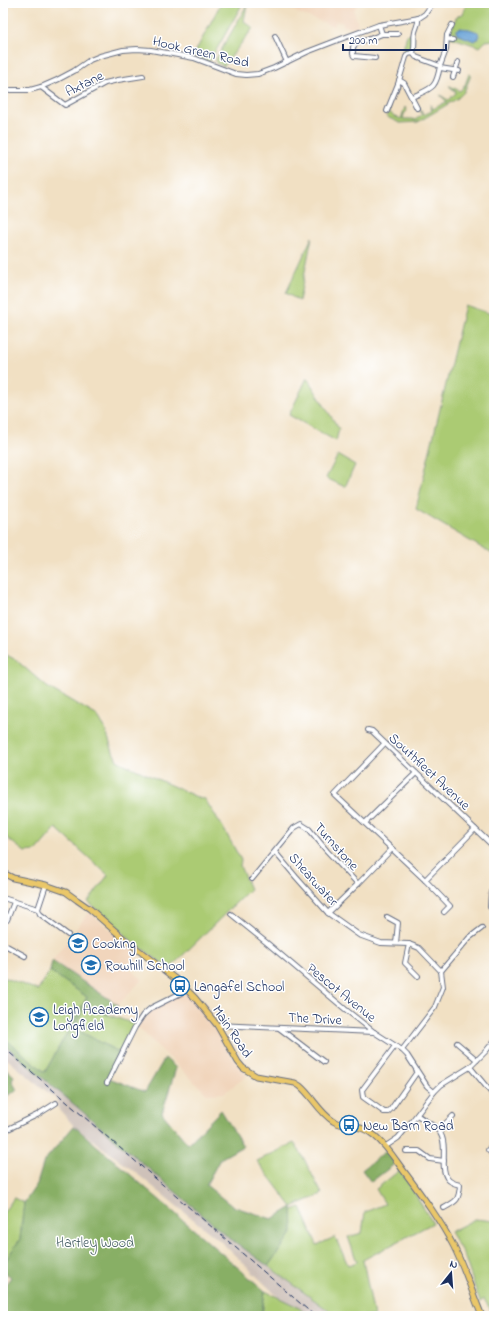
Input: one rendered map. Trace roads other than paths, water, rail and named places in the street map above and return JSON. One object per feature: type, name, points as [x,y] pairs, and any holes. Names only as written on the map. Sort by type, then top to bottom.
[{"type":"main road","name":"Main Road","points":[[3,873],[66,892],[90,909],[123,938],[166,970],[187,990],[216,1025],[238,1062],[250,1073],[263,1078],[295,1083],[300,1086],[330,1119],[342,1124],[366,1129],[386,1146],[425,1200],[453,1245],[482,1316]]},
{"type":"street","points":[[433,3],[424,15],[418,18],[418,23],[414,33],[415,44],[413,52],[416,57],[440,67],[457,70]]},
{"type":"street","name":"Hook Green Road","points":[[3,90],[30,90],[41,87],[74,71],[90,60],[100,56],[132,49],[151,50],[194,58],[230,72],[246,75],[263,73],[316,48],[379,26],[418,18]]},
{"type":"street","points":[[412,97],[433,87],[437,80],[445,53],[447,35],[452,25]]},
{"type":"street","points":[[379,26],[382,34]]},
{"type":"street","points":[[375,58],[354,56],[353,48],[358,42],[382,34],[398,34]]},
{"type":"street","points":[[275,36],[287,62]]},
{"type":"street","points":[[447,39],[454,40]]},
{"type":"street","points":[[387,111],[406,57],[413,52]]},
{"type":"street","points":[[453,77],[457,70],[458,62]]},
{"type":"street","name":"Axtane","points":[[41,87],[65,105],[105,83],[142,76]]},
{"type":"street","points":[[399,80],[404,84],[417,108]]},
{"type":"street","name":"Southfleet Avenue","points":[[368,730],[372,731],[494,847]]},
{"type":"street","points":[[384,744],[335,796],[425,880],[450,906],[444,912]]},
{"type":"street","points":[[365,823],[416,773]]},
{"type":"street","name":"Turnstone","points":[[252,879],[294,828],[301,824],[309,830],[358,884]]},
{"type":"street","points":[[425,880],[475,829]]},
{"type":"street","points":[[328,913],[392,849]]},
{"type":"street","name":"Shearwater","points":[[275,852],[328,913],[359,935],[380,943],[409,944],[419,948],[441,971]]},
{"type":"street","points":[[38,910],[46,885]]},
{"type":"street","points":[[494,886],[490,903],[490,907],[494,910]]},
{"type":"street","points":[[3,898],[38,910],[40,914],[68,935]]},
{"type":"street","points":[[7,920],[14,902]]},
{"type":"street","name":"Pescot Avenue","points":[[231,914],[315,985],[374,1032],[402,1050],[407,1055],[427,1086],[434,1092]]},
{"type":"street","points":[[387,917],[398,923],[396,943]]},
{"type":"street","points":[[402,1050],[435,1007],[443,987],[441,971],[469,938],[482,928]]},
{"type":"street","points":[[3,944],[25,956]]},
{"type":"street","points":[[409,944],[405,963],[418,976]]},
{"type":"street","points":[[107,1083],[135,1026],[142,1016],[152,1008],[187,990]]},
{"type":"street","name":"The Drive","points":[[216,1025],[374,1032]]},
{"type":"street","name":"The Drive","points":[[279,1028],[324,1062]]},
{"type":"street","points":[[386,1146],[398,1138],[441,1085],[470,1067],[494,1041]]},
{"type":"street","points":[[457,1043],[476,1060]]},
{"type":"street","points":[[395,1046],[362,1090],[363,1097],[384,1112],[388,1112],[417,1072]]},
{"type":"street","points":[[470,1067],[494,1096]]},
{"type":"street","points":[[3,1133],[56,1103]]},
{"type":"street","points":[[417,1115],[439,1130],[444,1146],[446,1177],[450,1181],[460,1185],[456,1202],[444,1208]]},
{"type":"street","points":[[439,1130],[453,1116]]},
{"type":"street","points":[[494,1142],[488,1150],[494,1156]]},
{"type":"street","points":[[406,1151],[419,1151],[430,1159],[444,1161]]},
{"type":"water","points":[[459,28],[478,32],[479,38],[474,41],[457,34],[456,31]]},
{"type":"railway","points":[[3,1047],[315,1316]]},
{"type":"place","name":"Cooking","points":[[78,943]]},
{"type":"place","name":"Rowhill School","points":[[91,965]]},
{"type":"place","name":"Langafel School","points":[[180,986]]},
{"type":"place","name":"Leigh Academy Longfield","points":[[39,1017]]},
{"type":"place","name":"New Barn Road","points":[[349,1125]]},
{"type":"park label","name":"Hartley Wood","points":[[95,1242]]}]
